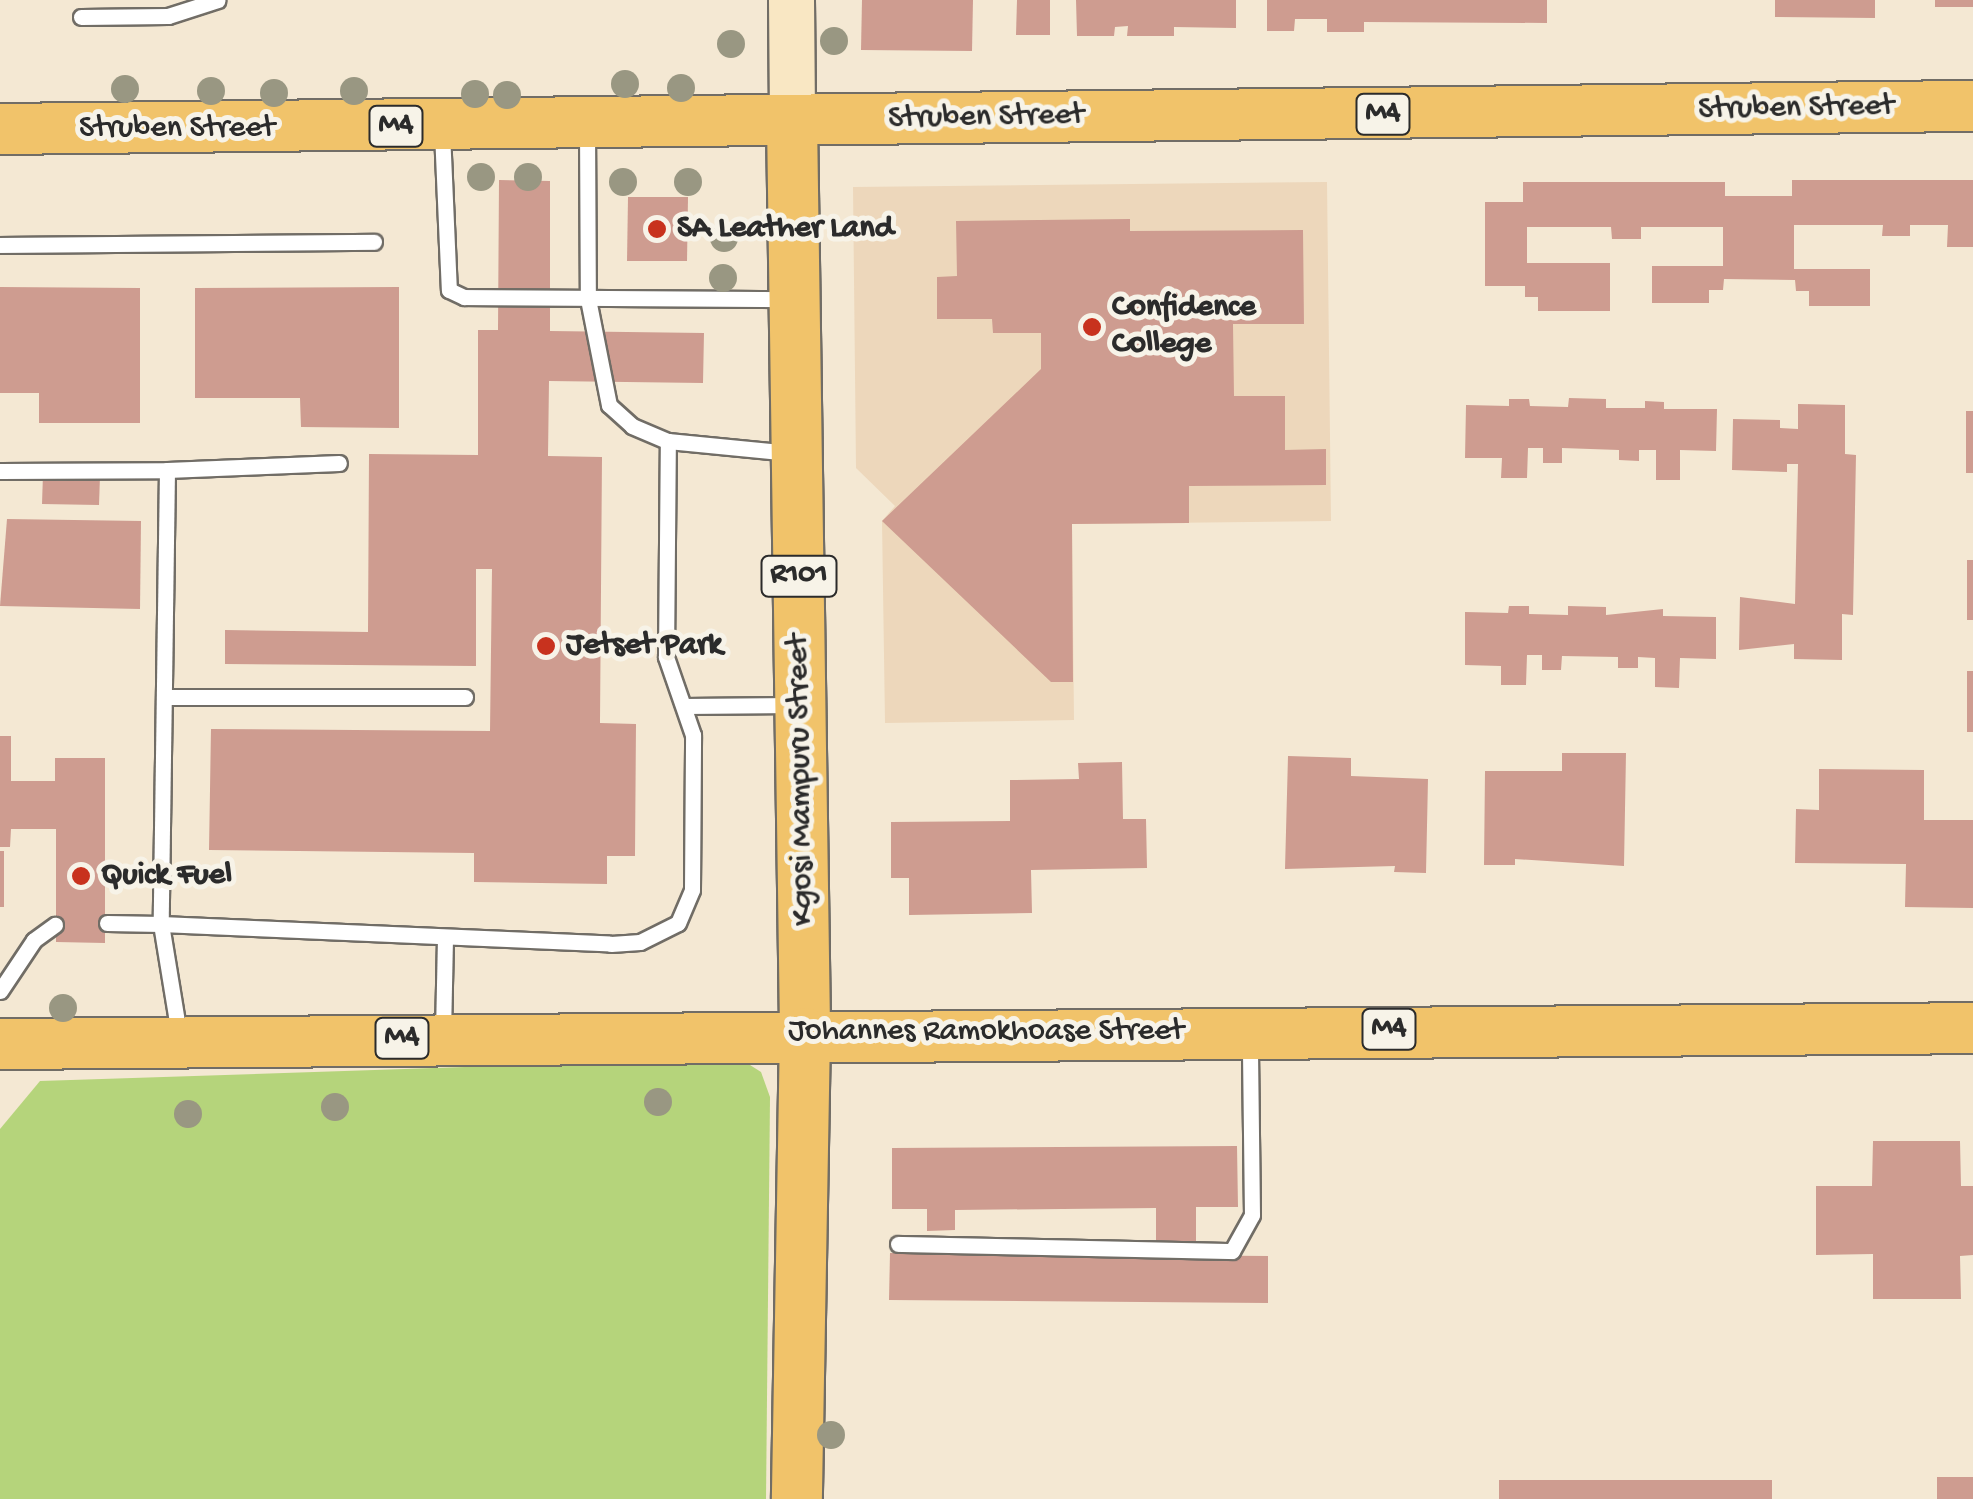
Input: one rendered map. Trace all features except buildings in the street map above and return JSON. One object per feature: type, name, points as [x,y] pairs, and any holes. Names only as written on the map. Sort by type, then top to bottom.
[{"type":"main road","name":"Kgosi Mampuru Street","points":[[791,0],[805,1032],[797,1499]]},
{"type":"main road","name":"Struben Street","points":[[0,129],[1973,106]]},
{"type":"main road","name":"Johannes Ramokhoase Street","points":[[0,1044],[805,1032],[1973,1028]]},
{"type":"lane","points":[[81,17],[168,16],[218,0]]},
{"type":"lane","points":[[587,123],[588,299],[609,405],[632,426],[668,441],[797,454]]},
{"type":"lane","points":[[442,126],[449,290],[464,297],[794,299]]},
{"type":"lane","points":[[0,245],[374,242]]},
{"type":"lane","points":[[106,923],[610,944],[640,942],[678,923],[692,890],[695,761],[684,706],[666,657],[668,441]]},
{"type":"lane","points":[[0,472],[339,462]]},
{"type":"lane","points":[[167,470],[161,924],[180,1041]]},
{"type":"lane","points":[[164,697],[465,697]]},
{"type":"lane","points":[[684,706],[802,704]]},
{"type":"lane","points":[[0,991],[34,940],[54,925]]},
{"type":"lane","points":[[443,1037],[445,937]]},
{"type":"lane","points":[[898,1244],[1232,1251],[1252,1215],[1250,1030]]},
{"type":"shaded area","name":"Confidence College","points":[[1327,182],[1331,521],[1072,524],[1074,720],[885,723],[882,521],[895,506],[856,468],[853,187]]},
{"type":"green space","points":[[739,1058],[761,1072],[770,1097],[766,1499],[0,1499],[0,1129],[40,1081]]},
{"type":"place","name":"SA Leather Land","points":[[657,229]]},
{"type":"place","name":"Confidence College","points":[[1092,327]]},
{"type":"place","name":"Jetset Park","points":[[546,646]]},
{"type":"place","name":"Quick Fuel","points":[[81,876]]}]
